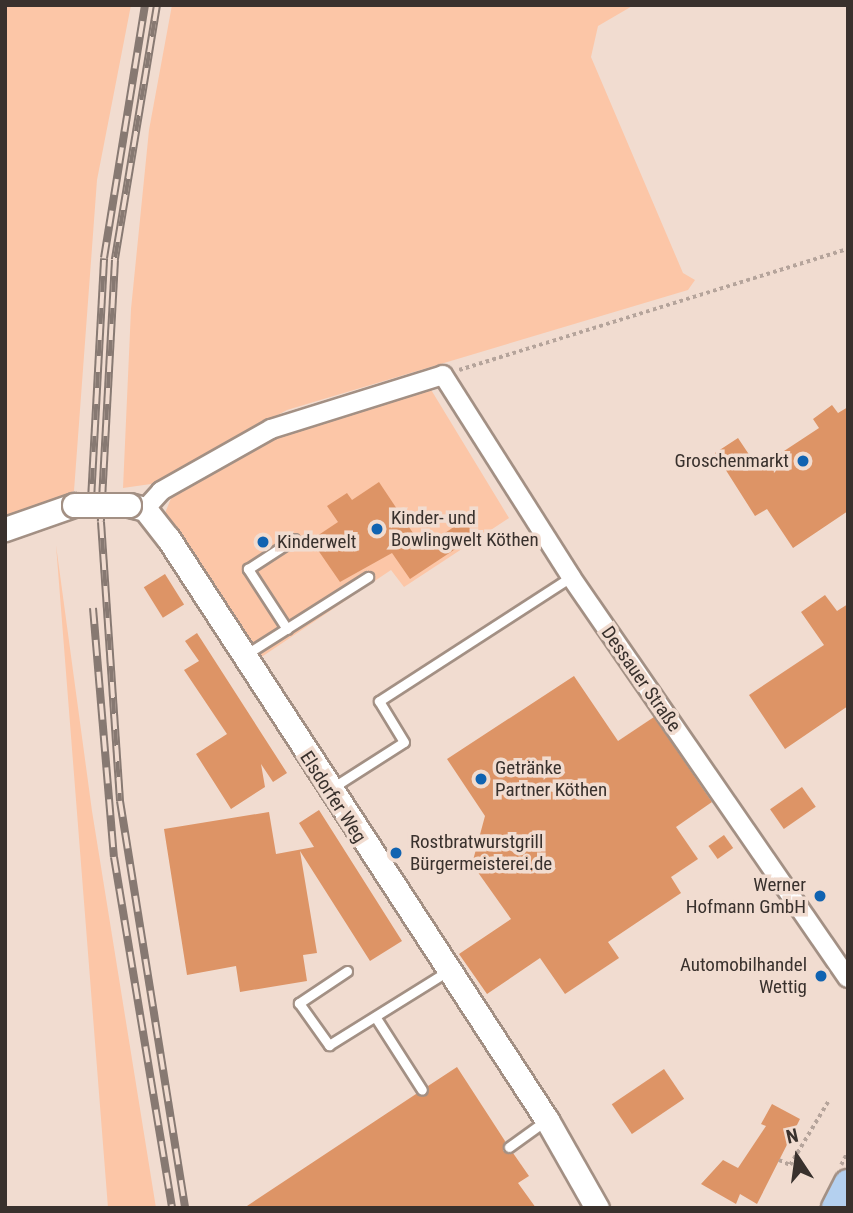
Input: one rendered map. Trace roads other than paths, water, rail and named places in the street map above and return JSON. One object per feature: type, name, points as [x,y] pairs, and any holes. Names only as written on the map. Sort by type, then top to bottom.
[{"type":"main road","points":[[836,1208],[848,1184]]},
{"type":"street","name":"Dessauer Straße","points":[[137,507],[271,429],[443,375],[571,577],[848,978]]},
{"type":"street","points":[[5,529],[74,505],[137,507]]},
{"type":"street","name":"Elsdorfer Weg","points":[[137,507],[241,658],[547,1120],[597,1208]]},
{"type":"lane","points":[[287,629],[248,569],[294,539]]},
{"type":"lane","points":[[241,658],[368,577]]},
{"type":"lane","points":[[328,790],[404,742],[379,701],[571,577]]},
{"type":"lane","points":[[346,971],[299,1003],[329,1045],[447,971]]},
{"type":"lane","points":[[376,1018],[422,1090]]},
{"type":"lane","points":[[509,1147],[547,1120]]},
{"type":"railway","points":[[91,500],[104,258],[145,5]]},
{"type":"railway","points":[[157,5],[115,260],[101,522],[120,801],[185,1208]]},
{"type":"railway","points":[[93,608],[114,857],[172,1208]]},
{"type":"place","name":"Groschenmarkt","points":[[803,461]]},
{"type":"place","name":"Kinder- und Bowlingwelt Köthen","points":[[377,529]]},
{"type":"place","name":"Kinderwelt","points":[[263,542]]},
{"type":"place","name":"Getränke Partner Köthen","points":[[481,779]]},
{"type":"place","name":"Rostbratwurstgrill Bürgermeisterei.de","points":[[396,853]]},
{"type":"place","name":"Werner Hofmann GmbH","points":[[820,896]]},
{"type":"place","name":"Automobilhandel Wettig","points":[[821,976]]}]
